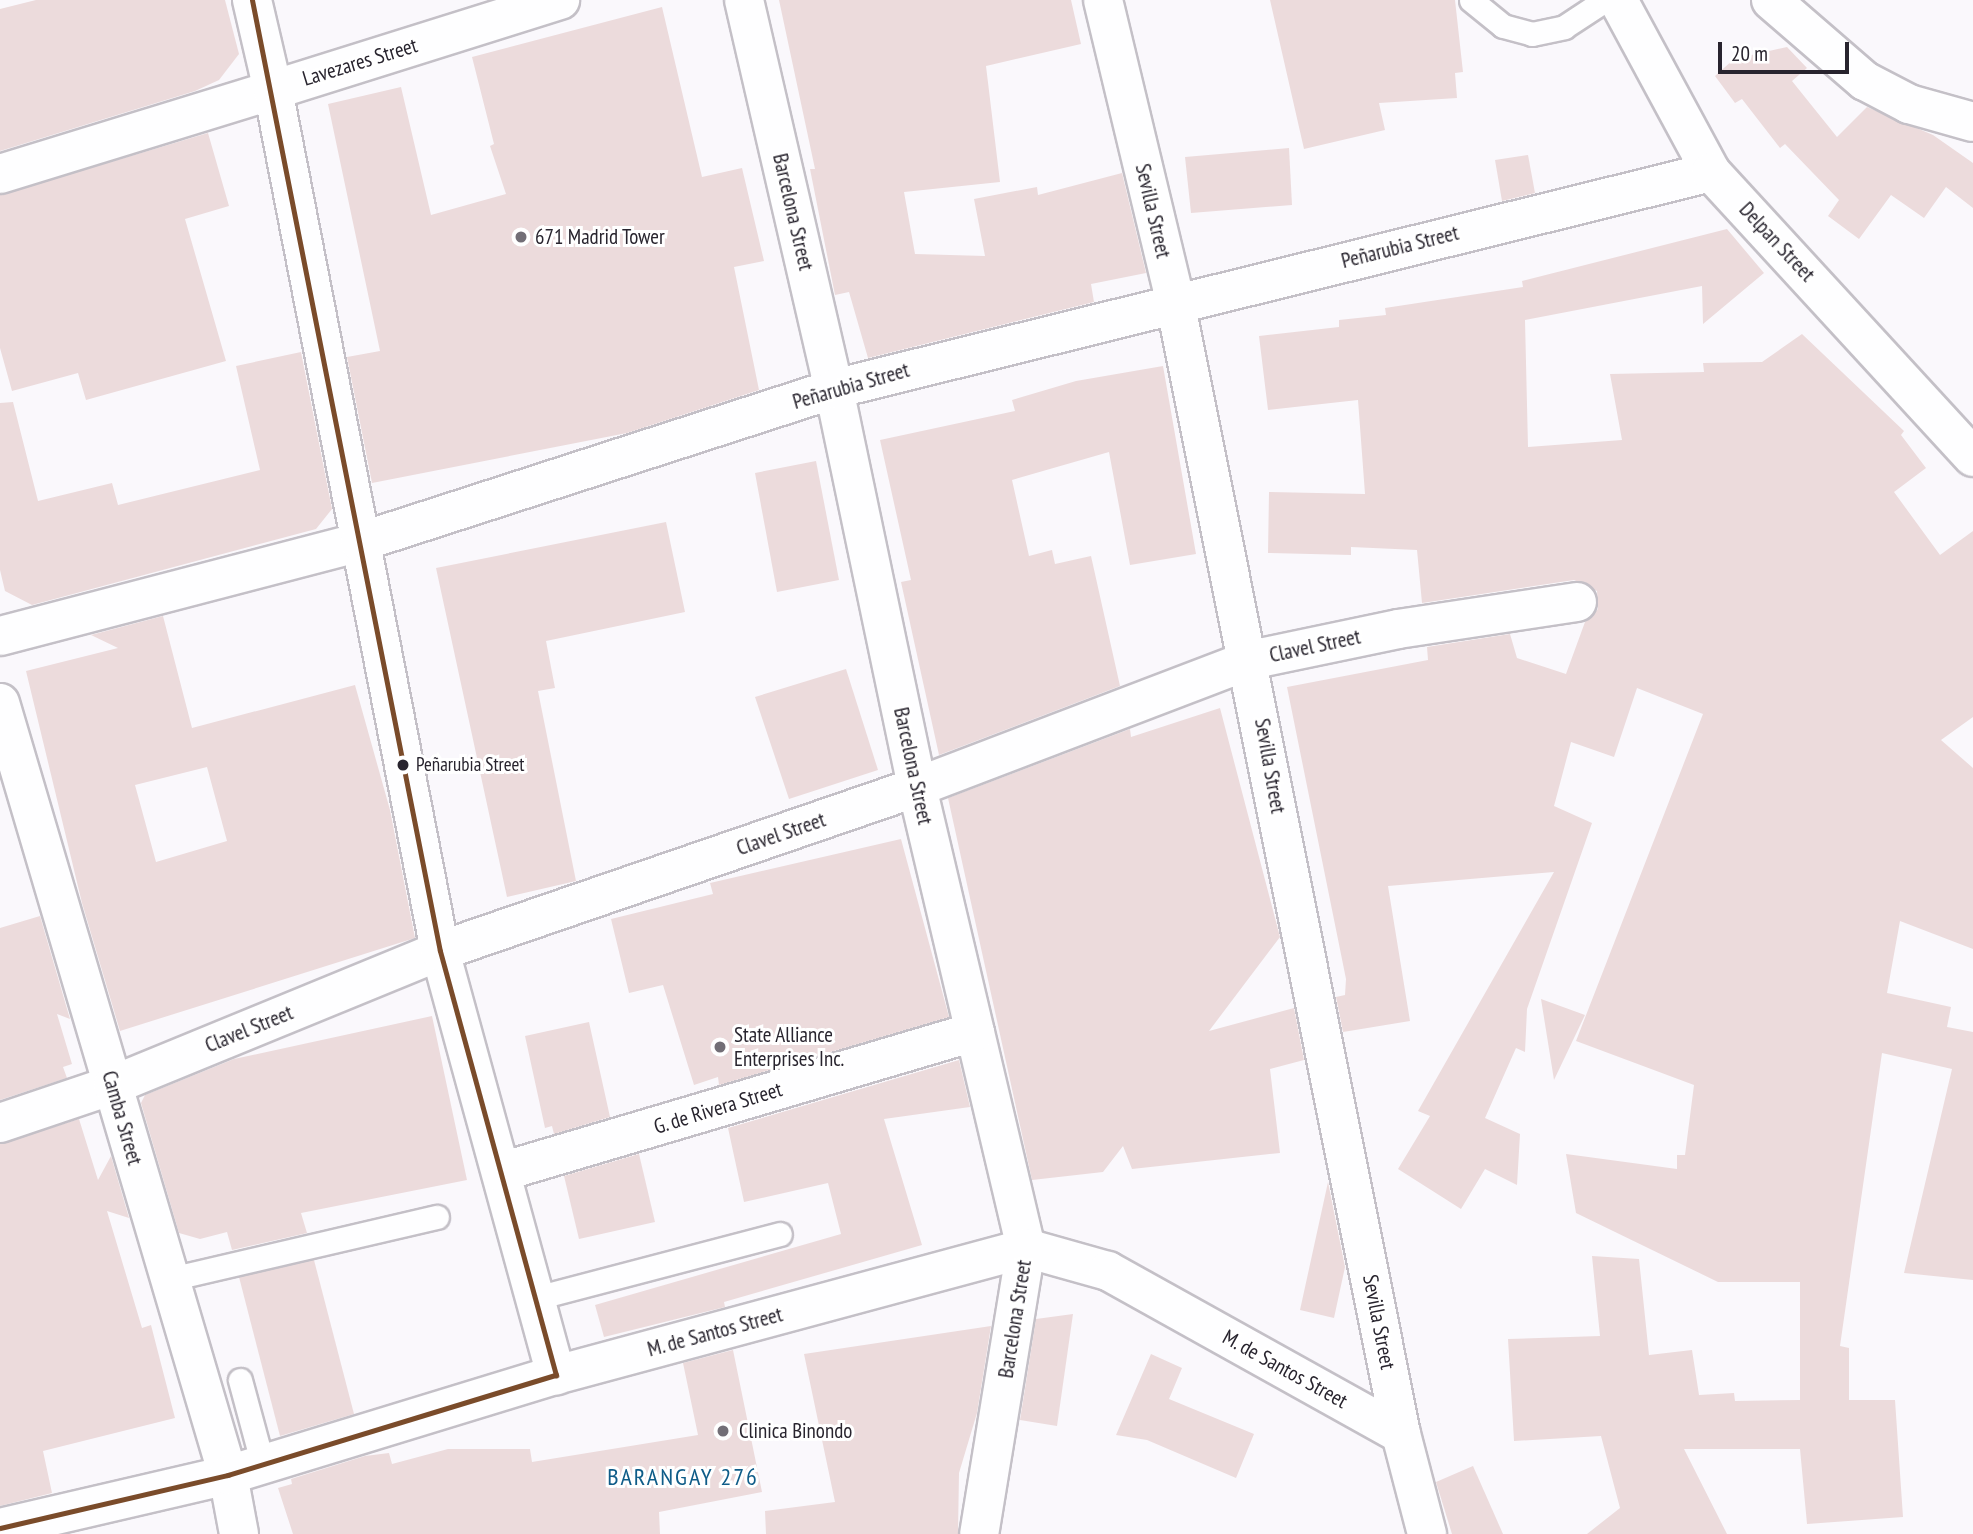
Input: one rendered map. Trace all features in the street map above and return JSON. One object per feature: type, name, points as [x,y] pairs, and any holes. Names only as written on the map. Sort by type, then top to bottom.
[{"type":"street","points":[[252,0],[272,90],[440,951],[556,1375]]},
{"type":"street","name":"Lavezares Street","points":[[0,174],[560,0]]},
{"type":"street","name":"Barcelona Street","points":[[744,0],[834,389],[917,787],[1027,1248],[979,1534]]},
{"type":"street","name":"Sevilla Street","points":[[1103,0],[1175,301],[1250,660],[1401,1434],[1427,1534]]},
{"type":"street","name":"Delpan Street","points":[[1618,0],[1711,172],[1973,457]]},
{"type":"street","points":[[1771,0],[1866,81],[1909,104],[1973,122]]},
{"type":"street","name":"Peñarubia Street","points":[[0,636],[360,542],[834,389],[1175,301],[1711,172]]},
{"type":"street","name":"Clavel Street","points":[[0,1123],[113,1085],[440,951],[917,787],[1250,660],[1398,629],[1577,602]]},
{"type":"street","name":"Camba Street","points":[[0,703],[170,1279],[245,1470],[239,1534]]},
{"type":"street","name":"G. de Rivera Street","points":[[501,1172],[975,1031]]},
{"type":"street","name":"M. de Santos Street","points":[[0,1528],[245,1470],[556,1375],[1027,1248],[1108,1271],[1401,1434]]},
{"type":"lane","points":[[1471,0],[1503,26],[1532,34],[1564,27],[1605,0]]},
{"type":"lane","points":[[170,1279],[437,1217]]},
{"type":"lane","points":[[536,1298],[780,1234]]},
{"type":"lane","points":[[240,1380],[245,1470]]},
{"type":"building","points":[[36,0],[225,0],[239,54],[219,80],[195,91],[0,151],[0,9]]},
{"type":"building","points":[[779,0],[1071,0],[1081,44],[986,66],[1000,182],[904,192],[915,254],[985,256],[974,199],[1037,187],[1038,195],[1122,173],[1146,273],[1091,284],[1094,302],[868,358],[849,292],[835,295],[810,169],[815,169]]},
{"type":"building","points":[[1270,0],[1455,0],[1463,72],[1455,73],[1457,98],[1379,103],[1385,130],[1304,149]]},
{"type":"building","points":[[662,7],[702,177],[742,168],[764,261],[734,267],[759,390],[627,433],[372,483],[347,357],[380,351],[328,104],[401,87],[431,215],[506,194],[490,146],[494,144],[472,57]]},
{"type":"building","points":[[1787,47],[1807,68],[1792,81],[1837,137],[1867,107],[1933,135],[1973,163],[1973,208],[1946,187],[1924,218],[1891,195],[1859,239],[1828,216],[1839,200],[1785,144],[1780,148],[1742,99],[1735,103],[1715,76],[1734,59]]},
{"type":"building","points":[[208,133],[229,206],[185,219],[226,361],[86,400],[78,373],[12,391],[0,348],[0,195]]},
{"type":"building","points":[[1289,148],[1292,205],[1191,213],[1185,157]]},
{"type":"building","points":[[1528,155],[1535,193],[1502,201],[1495,160]]},
{"type":"building","points":[[1727,229],[1764,273],[1703,324],[1702,286],[1525,320],[1528,447],[1622,440],[1610,374],[1704,372],[1703,363],[1762,362],[1802,334],[1904,431],[1901,435],[1926,468],[1894,492],[1940,555],[1973,531],[1973,717],[1941,740],[1973,768],[1973,949],[1900,921],[1887,993],[1951,1007],[1947,1027],[1973,1032],[1973,1280],[1904,1273],[1952,1069],[1882,1053],[1840,1346],[1849,1348],[1849,1400],[1895,1400],[1903,1517],[1807,1524],[1800,1449],[1684,1449],[1727,1534],[1587,1534],[1620,1508],[1601,1436],[1514,1441],[1508,1339],[1600,1336],[1592,1256],[1639,1259],[1649,1355],[1692,1350],[1699,1395],[1734,1393],[1735,1401],[1800,1400],[1800,1282],[1718,1282],[1576,1213],[1566,1154],[1677,1169],[1677,1155],[1685,1155],[1694,1085],[1576,1041],[1703,714],[1637,688],[1614,757],[1571,742],[1554,806],[1592,823],[1527,1009],[1525,1052],[1516,1048],[1485,1118],[1520,1134],[1517,1185],[1485,1169],[1461,1209],[1398,1169],[1430,1116],[1418,1111],[1554,872],[1388,886],[1410,1021],[1343,1032],[1336,997],[1345,995],[1346,979],[1287,687],[1428,660],[1427,647],[1510,634],[1517,658],[1566,674],[1585,622],[1598,609],[1597,591],[1574,580],[1422,603],[1417,550],[1351,547],[1351,555],[1268,553],[1269,492],[1365,494],[1358,400],[1268,410],[1259,336],[1339,327],[1339,320],[1386,315],[1385,308],[1523,287],[1522,281]]},
{"type":"building","points":[[301,352],[332,509],[316,529],[32,605],[5,591],[0,570],[0,403],[13,402],[38,501],[112,483],[118,505],[260,470],[236,366]]},
{"type":"building","points":[[1163,366],[1196,554],[1130,565],[1109,452],[1012,480],[1029,556],[1052,550],[1055,564],[1091,556],[1120,686],[939,755],[901,582],[911,580],[880,440],[1015,411],[1012,400],[1076,381]]},
{"type":"building","points":[[816,461],[839,580],[777,592],[755,473]]},
{"type":"building","points":[[666,522],[685,612],[546,641],[555,688],[538,691],[576,881],[507,897],[436,568]]},
{"type":"building","points":[[163,616],[192,728],[355,685],[390,810],[415,938],[120,1031],[82,903],[26,671],[118,648],[91,635]],"holes":[[[207,767],[227,841],[156,862],[135,785]]]},
{"type":"building","points":[[846,669],[878,770],[789,799],[755,697]]},
{"type":"building","points":[[1220,708],[1280,937],[1209,1031],[1294,1008],[1304,1060],[1270,1069],[1280,1153],[1132,1169],[1123,1146],[1103,1172],[1032,1180],[948,798],[1130,729],[1131,737]]},
{"type":"building","points":[[901,839],[949,1017],[719,1085],[718,1077],[694,1085],[663,985],[629,993],[611,919],[713,894],[710,883]]},
{"type":"building","points":[[40,916],[70,1019],[57,1014],[72,1064],[63,1067],[67,1078],[0,1100],[0,928]]},
{"type":"building","points":[[1541,999],[1585,1015],[1554,1080]]},
{"type":"building","points":[[432,1016],[467,1180],[301,1213],[307,1233],[232,1250],[227,1232],[200,1239],[179,1233],[141,1103],[145,1095],[234,1059]]},
{"type":"building","points":[[589,1022],[610,1117],[554,1134],[552,1126],[545,1128],[525,1036]]},
{"type":"building","points":[[959,1060],[970,1107],[884,1119],[922,1245],[724,1302],[725,1307],[604,1337],[595,1305],[841,1234],[828,1183],[744,1202],[728,1128]]},
{"type":"building","points":[[79,1119],[98,1180],[111,1156],[129,1218],[107,1211],[142,1328],[151,1325],[175,1418],[43,1451],[52,1493],[0,1506],[0,1144]]},
{"type":"building","points":[[639,1154],[655,1222],[579,1239],[564,1176]]},
{"type":"building","points":[[1328,1182],[1345,1267],[1334,1318],[1300,1310]]},
{"type":"building","points":[[314,1260],[354,1414],[280,1436],[239,1277]]},
{"type":"building","points":[[1073,1314],[1057,1426],[1020,1420],[1036,1319]]},
{"type":"building","points":[[991,1326],[977,1413],[959,1473],[958,1534],[766,1534],[765,1511],[835,1502],[804,1354]]},
{"type":"building","points":[[733,1350],[762,1492],[659,1512],[660,1534],[293,1534],[278,1488],[292,1484],[291,1479],[365,1456],[389,1453],[392,1464],[448,1449],[530,1449],[532,1462],[698,1435],[683,1363]]},
{"type":"building","points":[[1151,1354],[1182,1368],[1169,1399],[1254,1434],[1236,1478],[1147,1440],[1116,1435]]},
{"type":"building","points":[[1473,1466],[1503,1534],[1452,1534],[1436,1482]]},
{"type":"transit line","points":[[252,0],[440,951],[556,1375]]},
{"type":"transit line","points":[[0,1528],[228,1475],[556,1375]]},
{"type":"place","name":"671 Madrid Tower","points":[[521,237]]},
{"type":"place","name":"Peñarubia Street","points":[[403,765]]},
{"type":"place","name":"State Alliance Enterprises Inc.","points":[[720,1047]]},
{"type":"place","name":"Clinica Binondo","points":[[723,1431]]},
{"type":"district","name":"BARANGAY 276","points":[[683,1477]]}]
